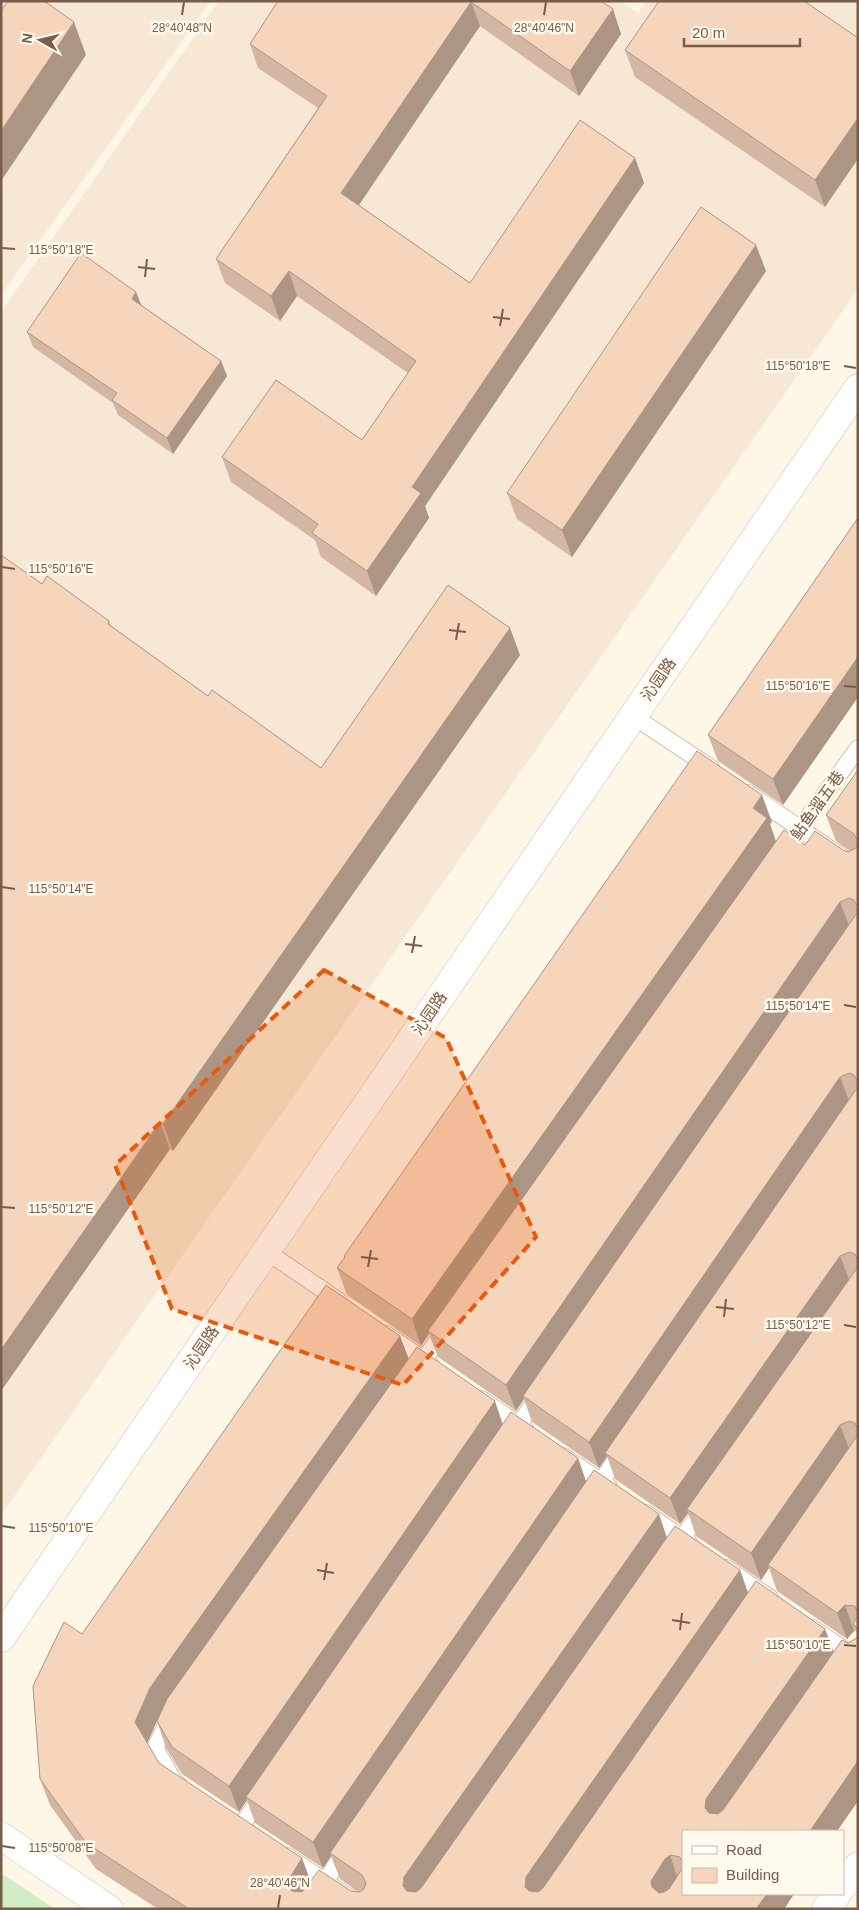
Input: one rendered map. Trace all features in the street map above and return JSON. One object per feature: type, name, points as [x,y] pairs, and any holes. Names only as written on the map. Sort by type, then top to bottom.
[{"type":"street","name":"沁园路","points":[[1,1638],[858,388]]},
{"type":"street","points":[[1,1836],[109,1909]]},
{"type":"street","points":[[844,1885],[858,1866]]},
{"type":"street","points":[[826,1909],[836,1895]]},
{"type":"lane","points":[[633,716],[721,775]]},
{"type":"lane","name":"鲇鱼溜五巷","points":[[772,869],[858,748]]},
{"type":"lane","points":[[736,786],[858,868]]},
{"type":"lane","points":[[266,1251],[353,1311]]},
{"type":"lane","points":[[407,1384],[452,1319]]},
{"type":"lane","points":[[377,1327],[440,1370]]},
{"type":"lane","points":[[502,1450],[547,1384]]},
{"type":"lane","points":[[471,1392],[535,1436]]},
{"type":"lane","points":[[584,1506],[634,1433]]},
{"type":"lane","points":[[551,1448],[698,1549]]},
{"type":"lane","points":[[665,1562],[716,1490]]},
{"type":"lane","points":[[714,1560],[786,1610]]},
{"type":"lane","points":[[752,1610],[774,1577]]},
{"type":"lane","points":[[802,1620],[855,1650],[837,1669]]},
{"type":"lane","points":[[179,1704],[168,1720],[156,1748],[174,1781],[189,1791]]},
{"type":"lane","points":[[241,1826],[269,1785]]},
{"type":"lane","points":[[226,1816],[256,1836]]},
{"type":"lane","points":[[307,1909],[358,1832]]},
{"type":"lane","points":[[272,1846],[366,1909]]},
{"type":"highlighted area","points":[[324,970],[446,1038],[536,1237],[403,1385],[172,1309],[115,1165]]},
{"type":"shaded area","points":[[1,1],[211,1],[1,295]]},
{"type":"shaded area","points":[[219,1],[620,1],[638,13],[646,1],[858,1],[858,289],[1,1515],[1,312]]},
{"type":"green space","points":[[1,1873],[55,1909],[1,1909]]},
{"type":"building","points":[[8,1],[44,1],[74,22],[1,131],[1,11]]},
{"type":"building","points":[[278,1],[601,1],[613,9],[570,71],[471,2],[341,193],[470,283],[580,120],[635,158],[412,487],[421,493],[367,571],[312,533],[318,524],[222,457],[276,380],[362,440],[416,361],[289,271],[271,296],[216,259],[327,96],[250,44]]},
{"type":"building","points":[[659,1],[804,1],[858,38],[858,118],[815,180],[625,50]]},
{"type":"building","points":[[701,207],[756,245],[562,530],[507,493]]},
{"type":"building","points":[[81,253],[136,292],[132,299],[221,361],[167,438],[112,400],[117,393],[27,332]]},
{"type":"building","points":[[858,518],[858,657],[773,779],[708,735]]},
{"type":"building","points":[[1,555],[42,584],[47,576],[109,621],[108,624],[208,696],[212,690],[321,768],[448,585],[510,628],[163,1124],[160,1122],[1,1350]]},
{"type":"building","points":[[697,751],[762,795],[753,808],[767,818],[412,1319],[337,1268]]},
{"type":"building","points":[[858,770],[858,841],[854,834],[826,815]]},
{"type":"building","points":[[784,830],[805,845],[815,831],[848,852],[856,848],[858,844],[858,907],[854,900],[849,898],[840,902],[506,1385],[428,1331]]},
{"type":"building","points":[[858,910],[858,1082],[854,1075],[849,1073],[840,1077],[589,1442],[523,1396]]},
{"type":"building","points":[[858,1085],[858,1261],[855,1254],[849,1252],[840,1256],[670,1498],[605,1453]]},
{"type":"building","points":[[858,1264],[858,1430],[855,1423],[849,1421],[840,1425],[751,1553],[687,1509]]},
{"type":"building","points":[[326,1285],[400,1336],[150,1688],[135,1722],[159,1763],[302,1858],[288,1881],[292,1891],[302,1892],[319,1870],[351,1891],[360,1892],[364,1889],[366,1883],[362,1875],[330,1853],[594,1470],[659,1514],[404,1877],[403,1886],[407,1891],[416,1892],[421,1888],[675,1526],[740,1570],[526,1877],[525,1887],[529,1891],[538,1892],[543,1888],[756,1581],[825,1629],[706,1799],[705,1808],[709,1813],[718,1814],[723,1810],[842,1640],[848,1643],[857,1638],[858,1629],[858,1761],[811,1830],[682,1830],[682,1862],[680,1857],[670,1855],[665,1859],[651,1881],[652,1887],[659,1893],[664,1892],[669,1889],[682,1869],[682,1895],[766,1895],[756,1909],[189,1909],[86,1843],[40,1779],[33,1686],[64,1622],[82,1634]]},
{"type":"building","points":[[417,1347],[495,1401],[229,1786],[172,1747],[157,1721],[167,1699]]},
{"type":"building","points":[[511,1412],[578,1458],[313,1842],[246,1797]]},
{"type":"building","points":[[858,1433],[858,1613],[855,1606],[845,1605],[837,1613],[768,1565]]},
{"type":"building","points":[[858,1615],[858,1629],[853,1624]]}]
